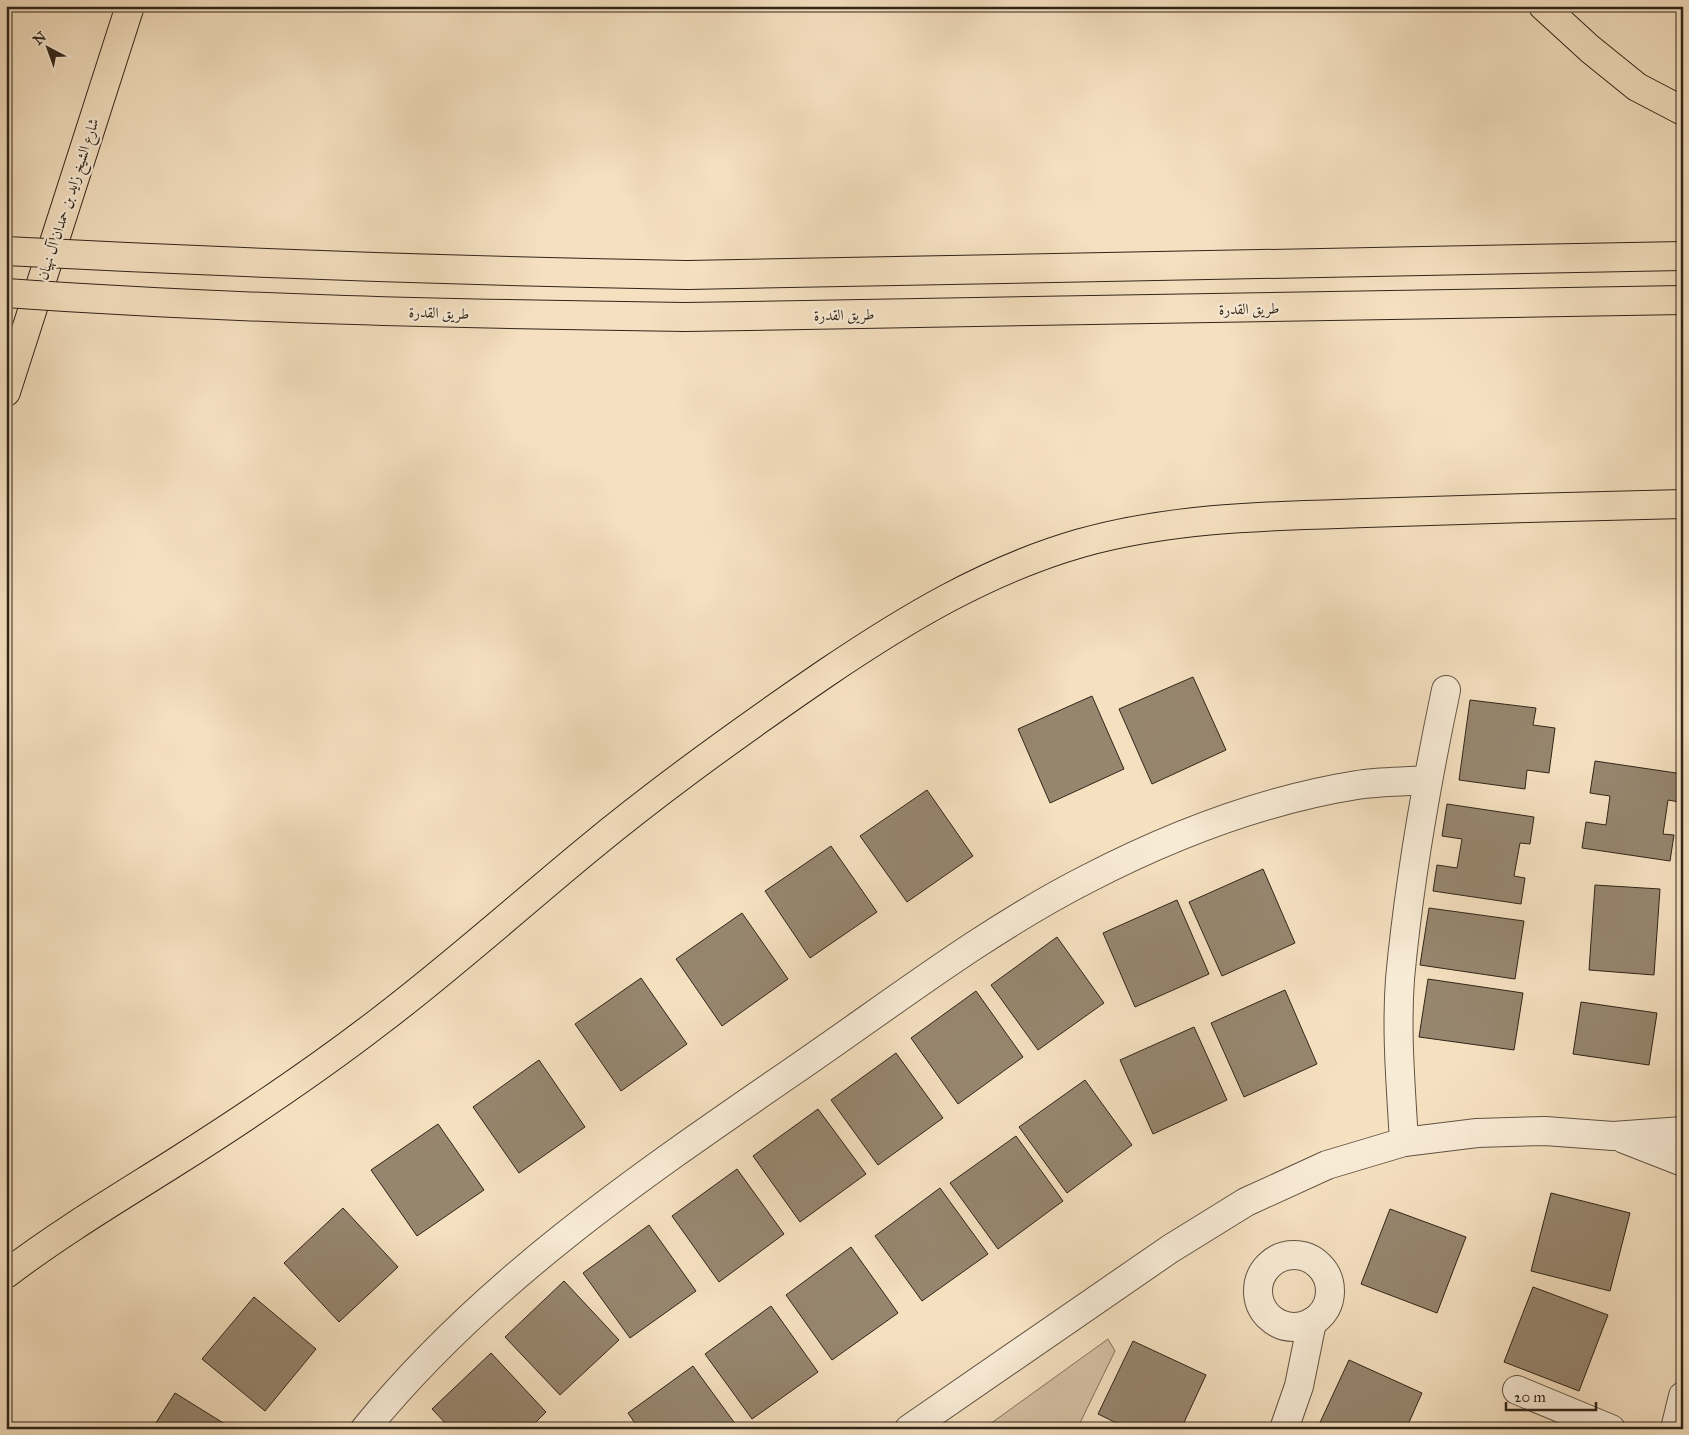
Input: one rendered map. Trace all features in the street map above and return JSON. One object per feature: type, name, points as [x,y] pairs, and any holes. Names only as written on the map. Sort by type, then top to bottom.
[{"type":"main road","name":"شارع الشيخ زايد بن حمدان آل نهيان","points":[[6,392],[130,6]]},
{"type":"main road","points":[[1543,6],[1590,49],[1637,87],[1683,111]]},
{"type":"main road","points":[[6,251],[215,262],[441,270],[687,275],[1683,256]]},
{"type":"main road","name":"طريق القدرة","points":[[6,293],[388,312],[685,317],[1683,300]]},
{"type":"main road","points":[[6,1274],[83,1219],[229,1128],[326,1062],[435,978],[589,848],[678,778],[770,711],[905,621],[946,597],[989,576],[1034,558],[1114,534],[1168,524],[1213,519],[1683,504]]},
{"type":"street","points":[[1404,1142],[1399,1062],[1400,980],[1427,780],[1446,690]]},
{"type":"street","points":[[365,1429],[397,1390],[475,1312],[558,1239],[646,1172],[993,934],[1095,875],[1172,838],[1262,806],[1359,784],[1427,780]]},
{"type":"street","points":[[909,1429],[1170,1249],[1246,1202],[1328,1165],[1404,1142],[1477,1133],[1545,1131],[1613,1136],[1683,1131]]},
{"type":"street","points":[[1613,1136],[1650,1148],[1683,1162]]},
{"type":"street","points":[[1284,1429],[1299,1386],[1312,1322]]},
{"type":"street","points":[[1517,1390],[1611,1429]]},
{"type":"street","points":[[1676,1429],[1683,1396]]},
{"type":"shaded area","points":[[1108,1339],[1115,1351],[1077,1429],[983,1429]]},
{"type":"building","points":[[1193,677],[1226,750],[1152,784],[1119,709]]},
{"type":"building","points":[[1092,696],[1124,769],[1050,803],[1018,729]]},
{"type":"building","points":[[1470,700],[1536,708],[1533,725],[1555,728],[1549,773],[1527,770],[1525,789],[1459,780]]},
{"type":"building","points":[[1595,761],[1683,774],[1679,802],[1668,800],[1663,834],[1674,835],[1670,861],[1582,848],[1586,822],[1606,825],[1610,796],[1590,793]]},
{"type":"building","points":[[927,790],[973,856],[907,902],[860,836]]},
{"type":"building","points":[[1447,804],[1534,817],[1530,844],[1520,843],[1514,876],[1525,878],[1521,904],[1433,891],[1437,865],[1457,868],[1462,839],[1442,836]]},
{"type":"building","points":[[831,846],[877,912],[810,958],[765,891]]},
{"type":"building","points":[[1263,869],[1295,943],[1222,976],[1189,902]]},
{"type":"building","points":[[1595,885],[1660,889],[1654,975],[1589,970]]},
{"type":"building","points":[[1177,900],[1209,974],[1135,1007],[1103,933]]},
{"type":"building","points":[[1429,908],[1524,921],[1515,979],[1420,965]]},
{"type":"building","points":[[742,913],[788,979],[722,1026],[676,959]]},
{"type":"building","points":[[1057,937],[1104,1003],[1038,1050],[991,985]]},
{"type":"building","points":[[641,978],[687,1044],[621,1091],[575,1024]]},
{"type":"building","points":[[1428,979],[1523,993],[1514,1050],[1419,1037]]},
{"type":"building","points":[[1285,990],[1317,1064],[1244,1097],[1211,1023]]},
{"type":"building","points":[[976,991],[1023,1057],[958,1104],[911,1038]]},
{"type":"building","points":[[1581,1002],[1657,1013],[1649,1065],[1573,1054]]},
{"type":"building","points":[[1194,1027],[1227,1100],[1153,1134],[1120,1060]]},
{"type":"building","points":[[896,1053],[943,1118],[878,1165],[831,1100]]},
{"type":"building","points":[[539,1060],[585,1127],[519,1173],[473,1107]]},
{"type":"building","points":[[1085,1080],[1132,1145],[1067,1193],[1019,1127]]},
{"type":"building","points":[[818,1109],[866,1174],[800,1222],[753,1156]]},
{"type":"building","points":[[438,1124],[484,1190],[417,1236],[371,1170]]},
{"type":"building","points":[[1016,1136],[1063,1201],[998,1249],[950,1183]]},
{"type":"building","points":[[737,1169],[784,1234],[719,1282],[672,1216]]},
{"type":"building","points":[[940,1188],[988,1254],[922,1301],[875,1236]]},
{"type":"building","points":[[1551,1193],[1630,1213],[1610,1291],[1531,1271]]},
{"type":"building","points":[[343,1208],[398,1267],[339,1322],[284,1263]]},
{"type":"building","points":[[1390,1209],[1466,1237],[1437,1313],[1361,1284]]},
{"type":"building","points":[[649,1225],[696,1291],[630,1338],[583,1273]]},
{"type":"building","points":[[851,1247],[898,1313],[832,1360],[786,1295]]},
{"type":"building","points":[[564,1281],[619,1340],[560,1395],[505,1337]]},
{"type":"building","points":[[1533,1287],[1608,1315],[1579,1391],[1504,1362]]},
{"type":"building","points":[[254,1297],[316,1349],[265,1411],[202,1359]]},
{"type":"building","points":[[771,1306],[818,1372],[752,1419],[705,1354]]},
{"type":"building","points":[[1133,1341],[1206,1375],[1181,1429],[1129,1429],[1098,1414]]},
{"type":"building","points":[[491,1353],[546,1412],[529,1429],[451,1429],[432,1409]]},
{"type":"building","points":[[1349,1360],[1422,1393],[1406,1429],[1317,1429]]},
{"type":"building","points":[[693,1366],[739,1429],[639,1429],[628,1413]]},
{"type":"building","points":[[175,1393],[233,1429],[152,1429]]}]
